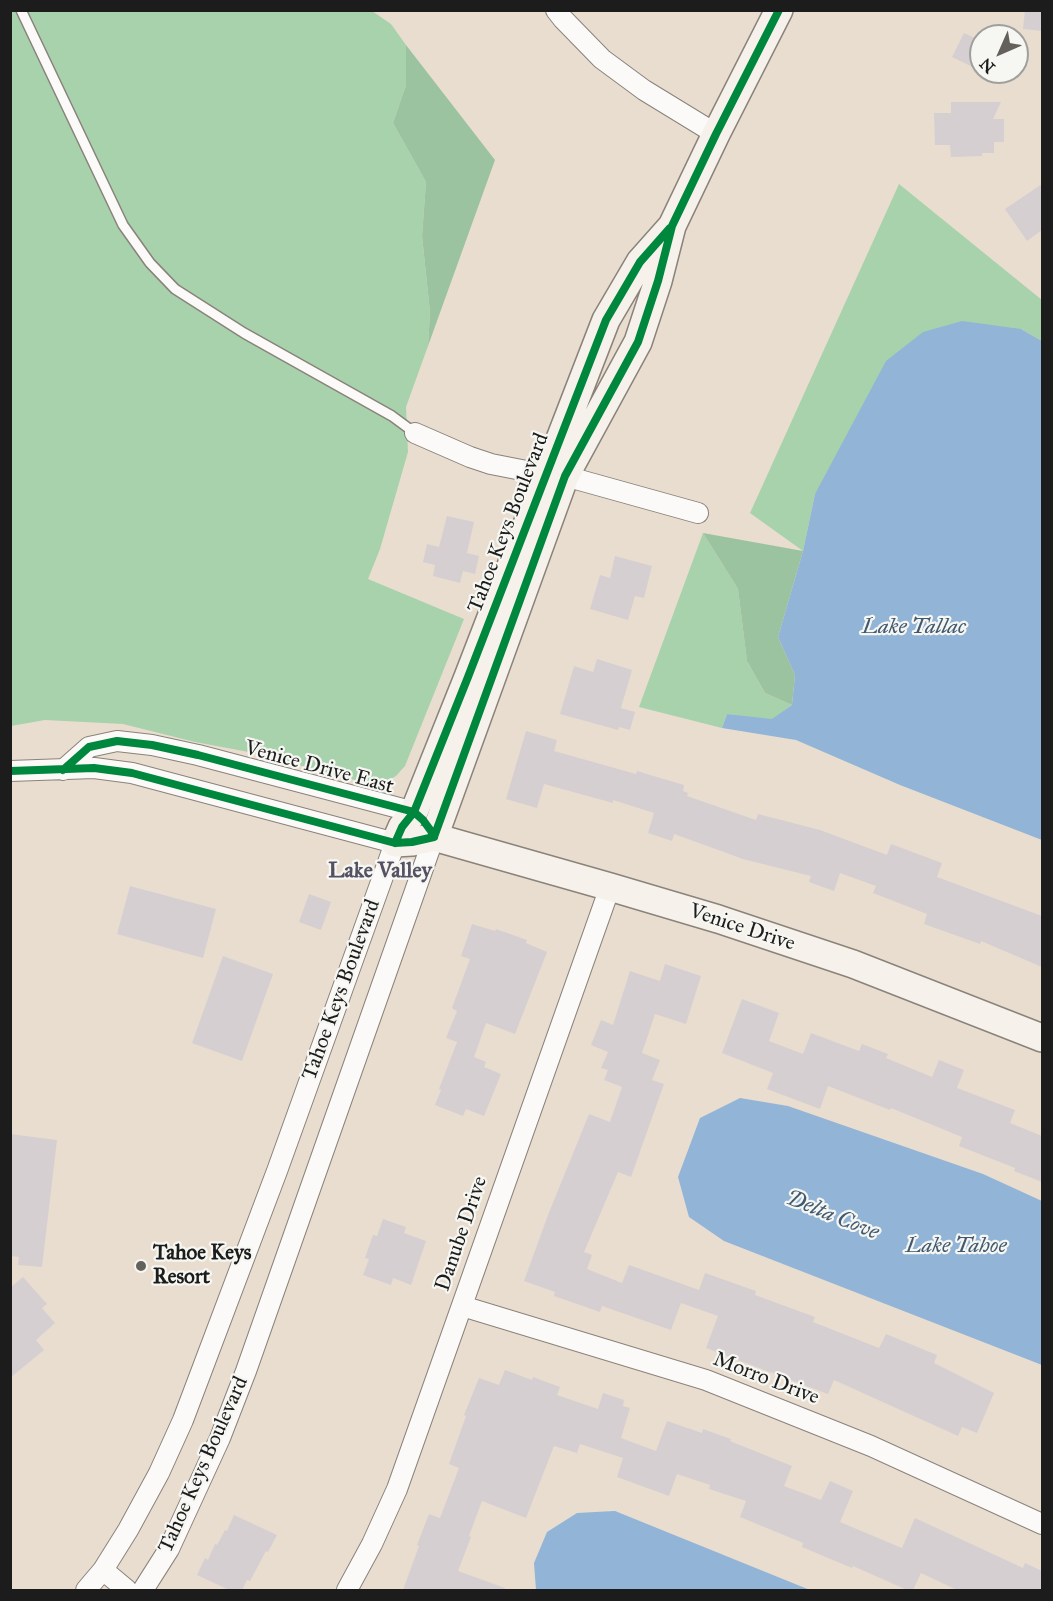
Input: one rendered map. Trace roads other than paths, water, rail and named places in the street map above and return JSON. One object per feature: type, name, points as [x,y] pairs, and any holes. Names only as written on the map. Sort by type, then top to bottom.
[{"type":"street","points":[[556,10],[602,59],[644,90],[716,134]]},
{"type":"street","name":"Tahoe Keys Boulevard","points":[[86,1590],[103,1570],[128,1530],[159,1473],[183,1420],[277,1171],[395,843],[402,827],[414,812],[556,476],[638,342],[658,281],[672,226],[779,10]]},
{"type":"street","name":"Tahoe Keys Boulevard","points":[[143,1590],[169,1549],[192,1501],[246,1371],[434,837],[556,476],[606,320],[640,262],[672,226]]},
{"type":"street","points":[[415,433],[491,464],[556,476],[698,513]]},
{"type":"street","name":"Venice Drive East","points":[[63,770],[89,747],[117,741],[152,745],[198,754],[414,812],[423,820],[434,837]]},
{"type":"street","points":[[10,771],[94,768],[132,773],[395,843],[434,837]]},
{"type":"street","name":"Venice Drive","points":[[434,837],[718,919],[853,964],[1042,1038]]},
{"type":"street","name":"Danube Drive","points":[[347,1590],[372,1544],[397,1489],[610,887]]},
{"type":"street","name":"Morro Drive","points":[[462,1306],[706,1380],[871,1446],[1042,1524]]},
{"type":"street","points":[[103,1570],[127,1590]]},
{"type":"lane","points":[[21,10],[123,225],[150,263],[175,289],[244,333],[392,416],[415,433]]},
{"type":"water","name":"Lake Tallac","points":[[962,321],[1021,329],[1042,341],[1042,840],[900,785],[796,740],[722,728],[727,714],[772,719],[792,705],[795,675],[778,637],[803,551],[815,494],[886,361],[923,332]]},
{"type":"water","name":"Lake Tahoe","points":[[740,1098],[788,1106],[983,1174],[1042,1201],[1042,1365],[724,1241],[689,1217],[678,1177],[700,1118]]},
{"type":"water","points":[[614,1511],[810,1590],[536,1590],[534,1563],[547,1532],[577,1513]]},
{"type":"place","name":"Tahoe Keys Resort","points":[[141,1266]]},
{"type":"district","name":"Lake Valley","points":[[380,872]]},
{"type":"water label","name":"Delta Cove","points":[[832,1216]]}]
